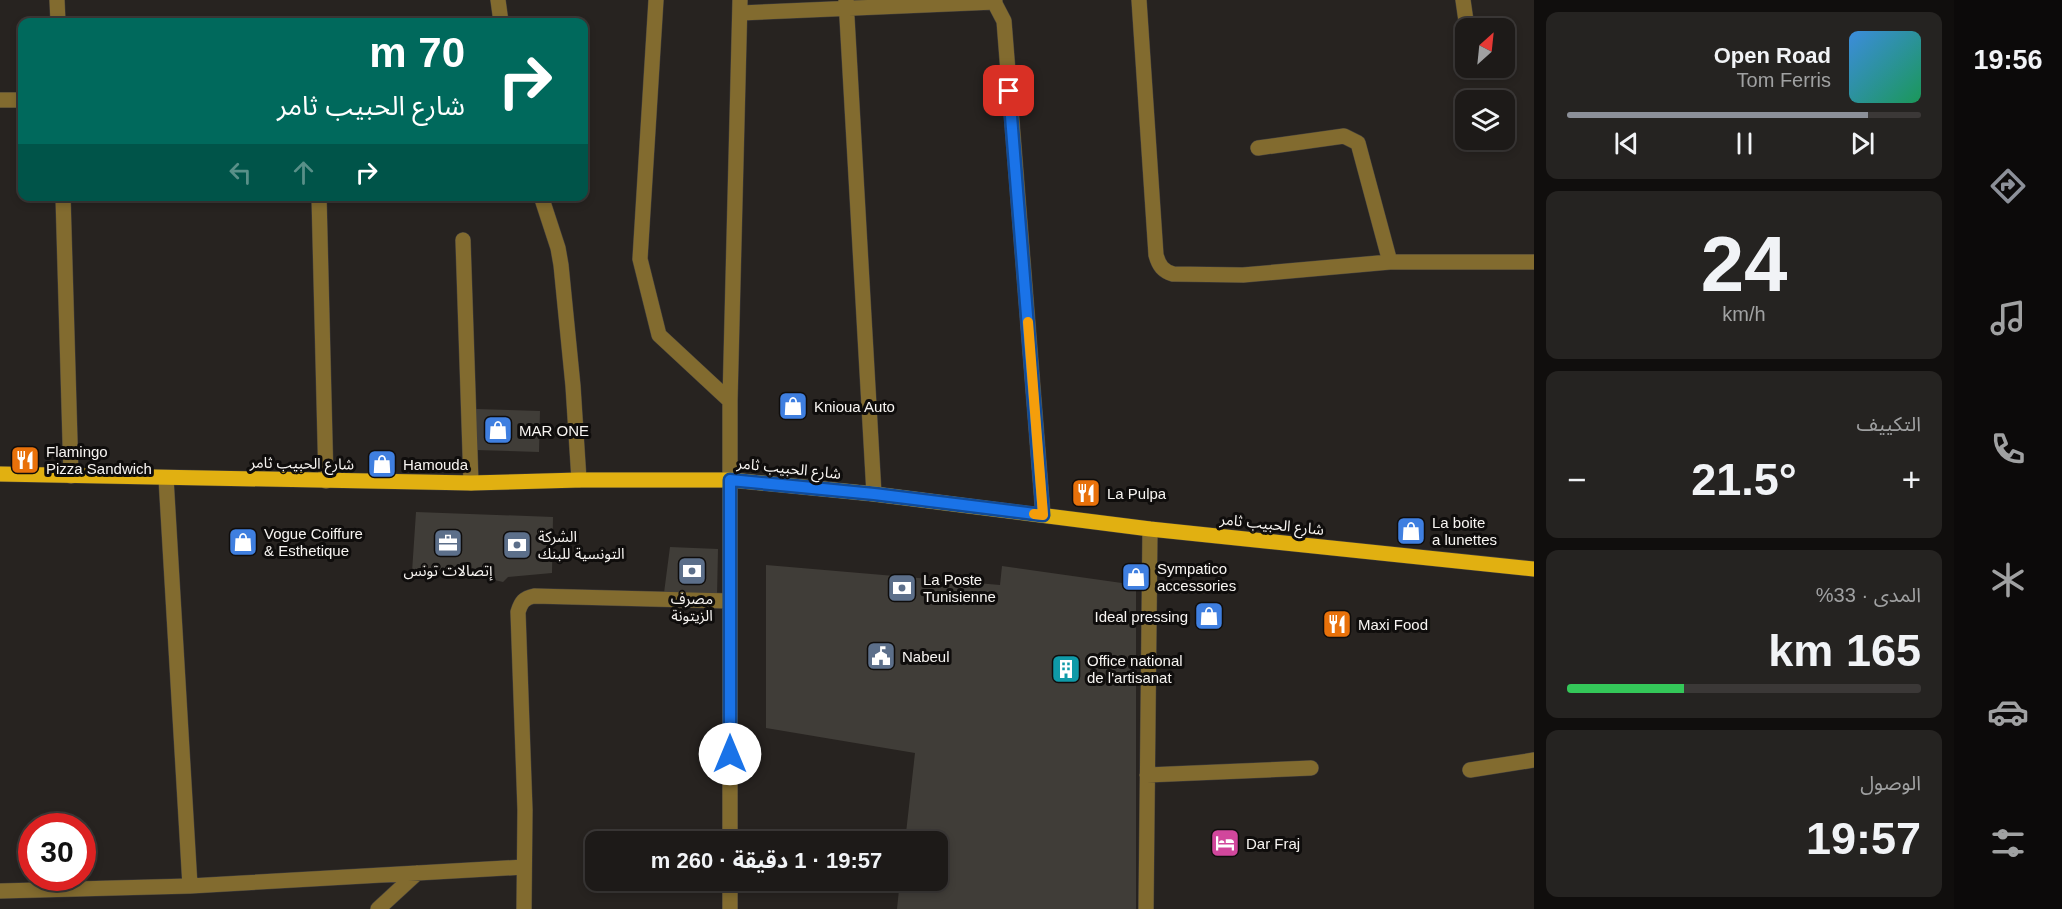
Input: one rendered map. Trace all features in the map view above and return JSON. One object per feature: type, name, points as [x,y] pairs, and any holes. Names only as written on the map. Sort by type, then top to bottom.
[{"type":"main road","name":"شارع الحبيب ثامر","points":[[0,474],[471,483],[730,480],[874,494],[1150,529],[1534,569]]},
{"type":"street","points":[[57,0],[58,18]]},
{"type":"street","points":[[498,0],[500,18]]},
{"type":"street","points":[[656,0],[640,259],[659,335],[730,401]]},
{"type":"street","points":[[1139,0],[1156,255],[1158,264],[1165,271],[1173,274],[1243,274],[1390,262],[1534,262]]},
{"type":"street","points":[[1463,0],[1466,18]]},
{"type":"street","points":[[730,831],[730,401],[740,7],[994,1],[1004,21],[1043,515]]},
{"type":"street","points":[[846,4],[874,494]]},
{"type":"street","points":[[0,100],[18,100]]},
{"type":"street","points":[[1258,148],[1344,136],[1358,143],[1390,262]]},
{"type":"street","points":[[63,201],[71,476]]},
{"type":"street","points":[[319,201],[326,481]]},
{"type":"street","points":[[542,201],[561,265],[579,480]]},
{"type":"street","points":[[463,240],[471,483]]},
{"type":"street","points":[[165,478],[190,886]]},
{"type":"street","points":[[1146,909],[1150,529]]},
{"type":"street","points":[[524,909],[525,810],[518,612],[521,603],[525,598],[534,596],[729,601]]},
{"type":"street","points":[[1470,770],[1534,760]]},
{"type":"street","points":[[1147,774],[1311,768]]},
{"type":"street","points":[[0,891],[190,886],[524,867]]},
{"type":"street","points":[[378,909],[417,873]]},
{"type":"street","points":[[730,891],[730,909]]},
{"type":"building","name":"MAR ONE","points":[[476,409],[540,411],[539,452],[476,450]]},
{"type":"building","points":[[416,512],[553,517],[552,573],[508,577],[503,582],[483,577],[412,572]]},
{"type":"building","name":"مصرف الزيتونة","points":[[670,547],[718,549],[717,596],[664,593]]},
{"type":"building","points":[[766,565],[1000,585],[1002,566],[1136,585],[1136,909],[897,909],[899,891],[948,891],[948,831],[906,831],[915,753],[766,728]]},
{"type":"slow traffic","points":[[1028,322],[1043,515],[1034,514]]},
{"type":"place","name":"Knioua Auto","points":[[793,406]]},
{"type":"place","name":"MAR ONE","points":[[498,430]]},
{"type":"place","name":"Flamingo Pizza Sandwich","points":[[25,460]]},
{"type":"place","name":"Hamouda","points":[[382,464]]},
{"type":"place","name":"La Pulpa","points":[[1086,493]]},
{"type":"place","name":"La boite a lunettes","points":[[1411,531]]},
{"type":"place","name":"Vogue Coiffure & Esthetique","points":[[243,542]]},
{"type":"place","name":"إتصالات تونس","points":[[448,543]]},
{"type":"place","name":"الشركة التونسية للبنك","points":[[517,545]]},
{"type":"place","name":"مصرف الزيتونة","points":[[692,571]]},
{"type":"place","name":"Sympatico accessories","points":[[1136,577]]},
{"type":"place","name":"La Poste Tunisienne","points":[[902,588]]},
{"type":"place","name":"Ideal pressing","points":[[1209,616]]},
{"type":"place","name":"Maxi Food","points":[[1337,624]]},
{"type":"place","name":"Nabeul","points":[[881,656]]},
{"type":"place","name":"Office national de l'artisanat","points":[[1066,669]]},
{"type":"place","name":"Dar Fraj","points":[[1225,843]]},
{"type":"route","points":[[730,754],[730,480],[874,494],[1043,515],[1009,91]]}]
